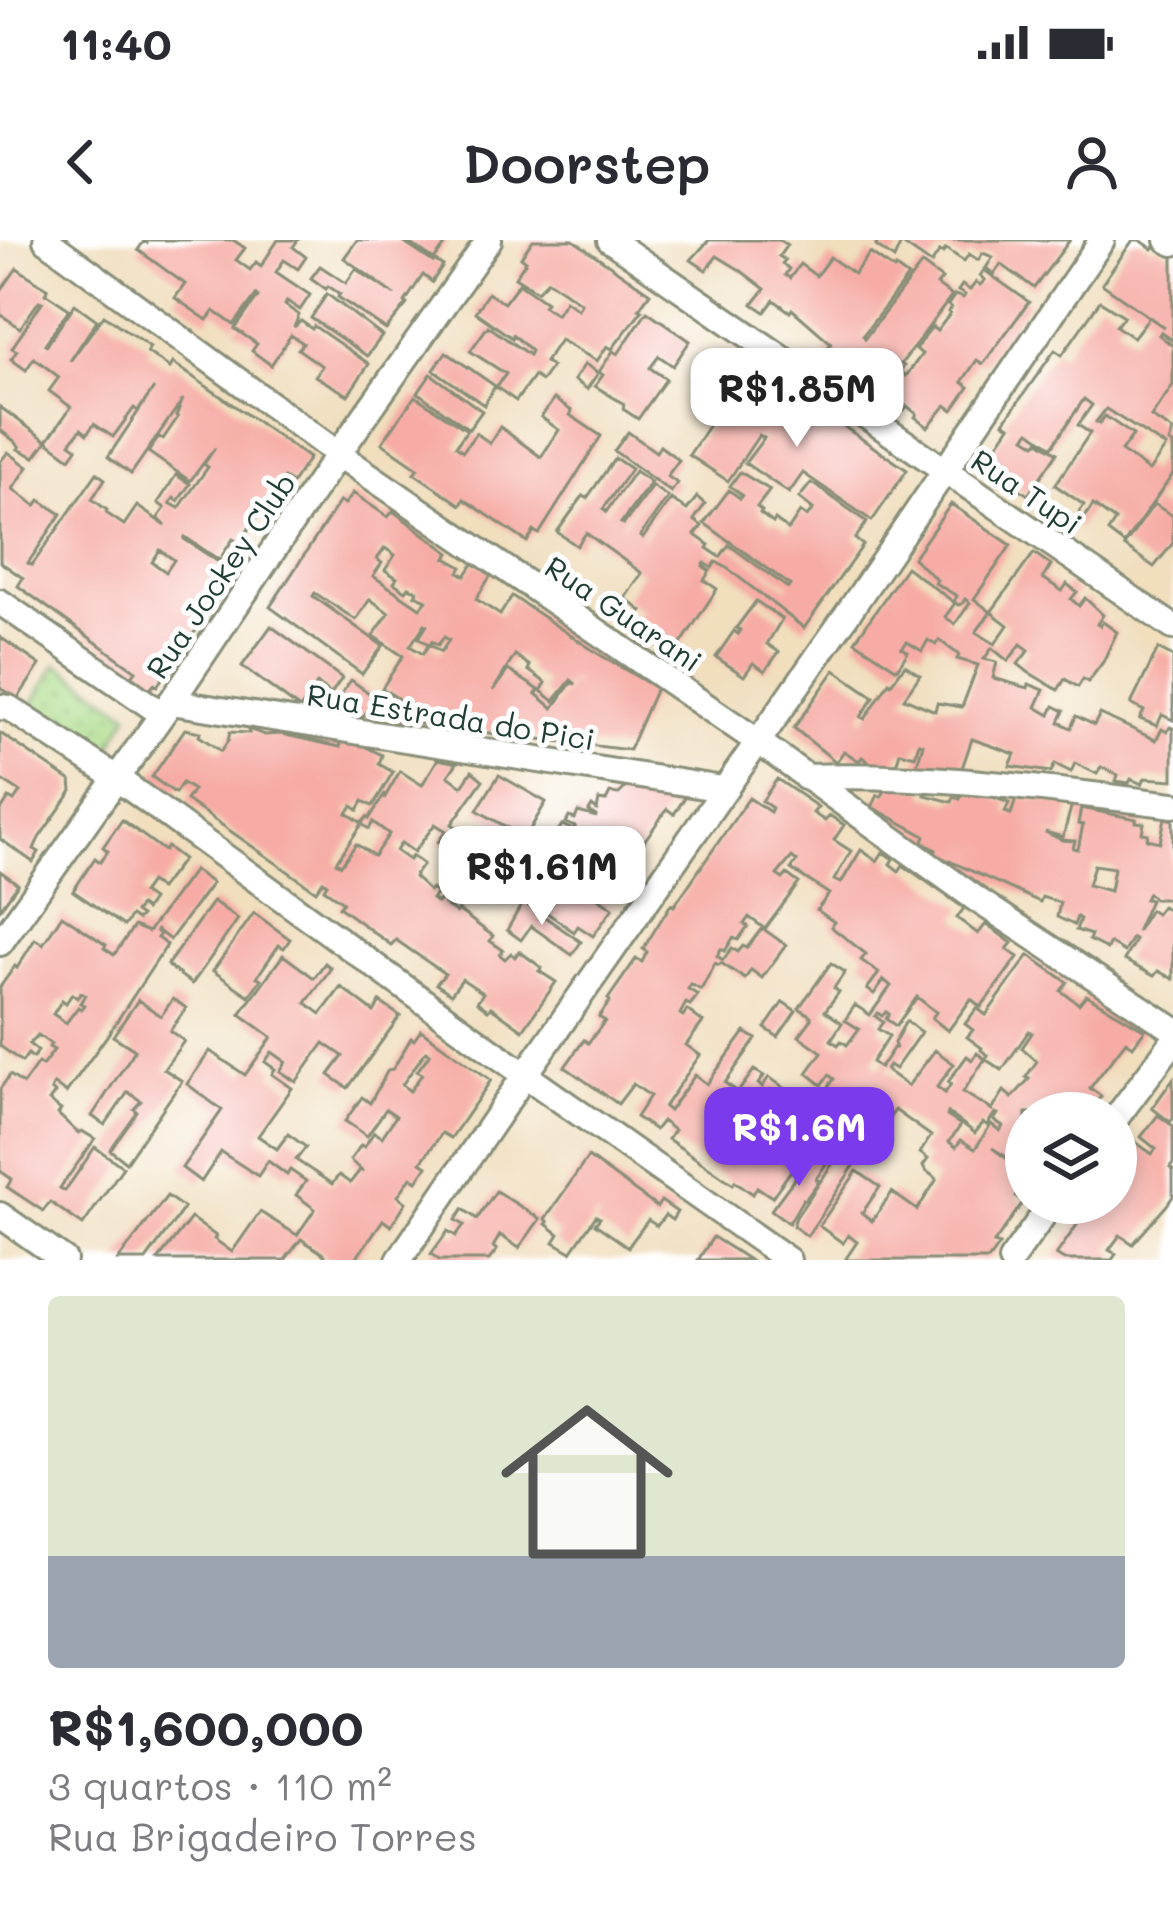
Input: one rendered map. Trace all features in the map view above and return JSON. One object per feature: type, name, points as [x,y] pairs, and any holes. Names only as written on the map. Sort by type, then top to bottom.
[{"type":"street","name":"Rua Guarani","points":[[46,240],[338,454],[757,741],[976,899],[1173,1029]]},
{"type":"street","name":"Rua Jockey Club","points":[[0,944],[489,240]]},
{"type":"street","name":"Rua Tupi","points":[[610,240],[1173,627]]},
{"type":"street","points":[[399,1260],[1102,240]]},
{"type":"street","points":[[0,602],[166,708]]},
{"type":"street","points":[[0,706],[115,777],[788,1260]]},
{"type":"street","name":"Rua Estrada do Pici","points":[[166,708],[723,789]]},
{"type":"street","points":[[805,777],[1041,788],[1173,806]]},
{"type":"street","points":[[1136,1092],[1173,1042]]},
{"type":"street","points":[[0,1214],[64,1260]]},
{"type":"street","points":[[1011,1260],[1037,1224]]},
{"type":"green space","points":[[57,664],[129,714],[101,765],[24,718]]},
{"type":"building","points":[[149,240],[233,240],[245,248],[236,260],[250,270],[256,262],[261,266],[278,240],[298,240],[293,247],[306,257],[298,269],[284,260],[276,272],[310,295],[300,310],[287,301],[285,305],[299,315],[294,327],[301,321],[314,326],[369,364],[348,395],[315,376],[322,366],[298,349],[303,343],[291,335],[271,365],[252,351],[257,344],[235,329],[258,297],[234,325],[214,311],[207,320],[175,298],[185,284],[138,250]]},
{"type":"building","points":[[357,240],[400,240],[443,266],[432,282],[423,275],[386,330],[311,278],[320,266],[346,283],[356,269],[395,295],[344,258]]},
{"type":"building","points":[[405,240],[449,240],[434,260]]},
{"type":"building","points":[[533,240],[573,240],[650,293],[612,349],[607,346],[597,361],[560,340],[545,362],[551,367],[541,381],[534,376],[516,401],[496,387],[506,374],[470,351],[488,326],[529,355],[531,351],[475,312],[488,293],[504,303],[519,283],[556,314],[565,300],[578,309],[581,303],[548,280],[537,291],[515,277]]},
{"type":"building","points":[[709,240],[779,240],[787,245],[779,256],[790,278],[800,264],[816,276],[830,257],[854,274],[870,253],[896,268],[908,277],[865,338],[922,264],[942,279],[937,285],[952,296],[901,364],[900,371],[906,376],[922,354],[916,349],[932,327],[937,331],[950,314],[948,305],[955,295],[965,295],[958,291],[962,285],[970,290],[976,282],[980,285],[984,270],[1029,302],[983,364],[977,360],[962,382],[969,387],[953,410],[946,405],[928,427],[907,406],[904,410],[845,362],[842,366],[824,353],[831,343],[792,309],[774,300],[765,312],[753,304],[765,289],[740,270],[717,256],[706,270],[691,260]]},
{"type":"building","points":[[873,240],[1070,240],[1034,288],[1001,264],[994,274],[986,268],[993,257],[983,253],[978,260],[969,254],[964,261],[946,249],[931,264],[901,243],[894,259]]},
{"type":"building","points":[[1133,240],[1153,249],[1156,245],[1173,257],[1173,341],[1159,335],[1173,346],[1173,385],[1151,417],[1173,431],[1169,443],[1173,445],[1173,474],[1124,544],[1108,532],[1115,521],[1093,505],[1078,528],[1072,524],[1084,505],[1055,485],[1090,433],[1078,425],[1092,405],[1084,399],[1052,447],[1030,431],[1025,437],[1057,453],[1028,495],[984,464],[1010,426],[1004,422],[1055,350],[1062,355],[1100,301],[1124,316],[1116,326],[1133,338],[1149,317],[1165,328],[1102,284]],"holes":[[[1106,409],[1166,447],[1149,471],[1121,451],[1133,435],[1105,416],[1096,422]]]},
{"type":"building","points":[[17,268],[69,309],[45,344],[75,304],[97,320],[70,361],[104,315],[150,347],[147,352],[170,368],[173,363],[309,458],[292,483],[284,478],[239,543],[233,539],[219,560],[185,537],[220,563],[207,583],[222,593],[150,690],[132,676],[136,671],[18,586],[23,578],[0,562],[0,462],[8,452],[28,467],[13,489],[36,506],[40,500],[61,514],[28,563],[32,565],[97,473],[105,479],[92,499],[106,513],[124,525],[137,506],[166,526],[158,518],[165,508],[158,503],[176,475],[190,484],[178,501],[174,498],[170,503],[179,508],[208,467],[204,464],[215,448],[190,481],[148,452],[178,417],[183,399],[131,474],[108,457],[154,388],[113,437],[94,424],[87,434],[81,429],[70,443],[77,448],[70,458],[47,441],[71,407],[49,391],[59,377],[34,358],[26,370],[11,359],[17,351],[12,348],[42,302],[20,328],[0,314],[0,292]],"holes":[[[160,550],[174,560],[166,572],[152,562]]]},
{"type":"building","points":[[327,294],[382,336],[367,356],[311,318]]},
{"type":"building","points":[[647,311],[690,341],[673,366],[659,356],[650,368],[666,379],[638,419],[595,386],[613,351],[618,354]]},
{"type":"building","points":[[446,352],[495,386],[484,405],[434,370]]},
{"type":"building","points":[[585,364],[598,373],[587,389],[574,380]]},
{"type":"building","points":[[431,374],[482,411],[469,429],[418,393]]},
{"type":"building","points":[[733,380],[752,393],[749,397],[757,396],[781,413],[795,393],[907,470],[872,521],[803,473],[789,493],[745,463],[764,438],[759,435],[728,481],[689,455]]},
{"type":"building","points":[[415,396],[467,430],[456,446],[463,451],[476,433],[490,443],[500,427],[541,457],[559,430],[541,417],[554,399],[601,436],[539,534],[534,531],[527,542],[464,499],[461,505],[414,473],[418,468],[382,443]]},
{"type":"building","points":[[0,407],[47,441],[35,457],[18,449],[0,430]]},
{"type":"building","points":[[628,432],[656,452],[660,446],[679,460],[667,476],[677,483],[671,492],[614,451]]},
{"type":"building","points":[[615,458],[631,469],[603,509],[606,512],[635,471],[651,482],[621,523],[652,486],[668,497],[640,536],[643,538],[671,499],[687,510],[697,497],[705,504],[694,520],[702,526],[695,535],[707,548],[720,557],[729,545],[788,588],[704,523],[729,490],[740,498],[730,486],[740,472],[770,490],[757,507],[773,523],[788,530],[800,512],[807,517],[813,509],[799,498],[811,483],[867,522],[855,539],[863,545],[804,628],[727,568],[705,563],[710,571],[704,580],[717,589],[679,647],[664,636],[659,643],[645,633],[650,627],[637,618],[642,611],[625,598],[642,573],[586,533],[577,546],[557,532]]},
{"type":"building","points":[[353,493],[388,517],[393,511],[450,553],[446,558],[462,567],[459,572],[465,576],[475,561],[493,572],[476,599],[500,615],[512,596],[656,688],[629,750],[448,728],[432,717],[427,725],[396,721],[406,704],[382,688],[403,656],[373,636],[389,613],[370,599],[356,620],[313,596],[383,646],[362,674],[270,607],[340,501],[345,504]],"holes":[[[385,548],[395,555],[385,570],[397,578],[394,583],[427,600],[420,608],[373,576],[382,563],[377,559]],[[425,624],[419,638],[429,644],[423,654],[410,646]],[[444,637],[449,640],[441,652],[430,645],[432,641],[438,645]],[[515,655],[546,683],[541,691],[554,701],[571,680],[576,684],[571,683],[553,708],[536,694],[539,690],[508,670],[493,691]]]},
{"type":"building","points":[[951,504],[1011,545],[974,599],[991,612],[1034,553],[1051,565],[1043,578],[1062,591],[1067,584],[1077,592],[1071,599],[1079,606],[1085,598],[1103,615],[1097,624],[1103,622],[1117,632],[1103,662],[1078,687],[1065,679],[1058,690],[1028,672],[1018,664],[1029,650],[1021,644],[1008,661],[992,648],[984,659],[997,662],[993,678],[1044,690],[1036,707],[1050,715],[1054,706],[1064,711],[1059,722],[1071,728],[1076,716],[1094,725],[1100,714],[1156,740],[1162,729],[1173,728],[1173,780],[1116,781],[1118,775],[1101,767],[1097,774],[1075,763],[1071,772],[1055,764],[1051,772],[1010,766],[1015,754],[972,739],[961,771],[916,767],[923,744],[919,743],[915,756],[900,752],[896,765],[871,763],[862,757],[859,761],[844,751],[836,762],[794,728],[835,670],[874,697],[861,717],[865,719],[905,665],[920,675],[904,698],[935,711],[937,703],[962,707],[978,665],[957,659],[959,655],[939,640],[936,645],[928,640],[922,651],[907,642],[902,648],[908,652],[897,669],[855,641],[906,567],[955,603],[945,617],[955,624],[970,603],[965,599],[958,605],[957,596],[935,583],[913,558]],"holes":[[[991,612],[1008,625],[995,644],[976,632]]]},
{"type":"building","points":[[1154,504],[1173,516],[1173,543],[1154,567],[1124,546]]},
{"type":"building","points":[[756,601],[782,619],[767,644],[779,652],[765,671],[753,663],[744,676],[716,657],[734,631],[738,634],[736,628]]},
{"type":"building","points":[[271,626],[342,678],[331,694],[317,684],[300,709],[242,666]]},
{"type":"building","points":[[0,637],[40,665],[18,698],[0,688]]},
{"type":"building","points":[[1158,649],[1173,657],[1173,720],[1162,715],[1157,726],[1140,719],[1144,711],[1131,704]]},
{"type":"building","points":[[351,680],[376,698],[363,717],[329,712]]},
{"type":"building","points":[[185,729],[201,732],[199,736],[221,751],[230,732],[249,733],[248,729],[340,747],[342,741],[360,744],[382,755],[379,764],[393,772],[372,806],[363,801],[358,810],[352,806],[347,813],[362,823],[400,771],[422,785],[438,759],[457,763],[448,776],[462,786],[472,771],[483,780],[452,824],[492,852],[479,871],[438,842],[446,831],[435,824],[414,852],[401,843],[396,851],[423,864],[414,877],[437,893],[432,899],[437,903],[442,897],[444,904],[493,936],[490,941],[503,950],[500,955],[515,957],[519,951],[556,982],[523,1030],[477,1002],[483,993],[462,979],[451,994],[436,984],[445,974],[396,940],[391,945],[339,907],[343,902],[324,889],[323,881],[316,891],[186,800],[193,790],[182,783],[175,793],[152,777]],"holes":[[[373,822],[389,834],[374,856],[356,844],[341,865],[336,862],[362,824],[369,829]]]},
{"type":"building","points":[[0,733],[71,781],[72,791],[39,838],[33,862],[0,839],[0,812],[20,792],[3,781],[0,785]]},
{"type":"building","points":[[499,775],[546,802],[525,838],[477,810]]},
{"type":"building","points":[[777,779],[818,807],[813,813],[825,821],[829,815],[844,825],[834,840],[851,851],[834,880],[841,883],[861,850],[877,861],[883,852],[899,871],[903,865],[964,908],[957,918],[978,934],[986,924],[1012,943],[1007,949],[1018,957],[981,1007],[971,999],[948,1031],[932,1018],[936,1012],[917,997],[896,1026],[886,1019],[886,1012],[875,1016],[883,1022],[878,1029],[889,1036],[872,1062],[880,1068],[896,1049],[894,1043],[906,1021],[921,1032],[895,1069],[889,1065],[886,1070],[908,1086],[935,1050],[954,1064],[937,1087],[945,1093],[967,1056],[972,1060],[977,1053],[985,1059],[963,1092],[992,1110],[1005,1092],[1005,1156],[992,1148],[1005,1157],[1007,1224],[988,1260],[845,1260],[857,1242],[848,1235],[843,1243],[819,1226],[857,1171],[880,1187],[862,1213],[872,1221],[892,1192],[917,1210],[937,1179],[926,1171],[923,1166],[928,1159],[920,1153],[931,1136],[895,1110],[881,1130],[864,1116],[869,1109],[849,1096],[840,1108],[823,1095],[834,1079],[829,1075],[822,1085],[807,1073],[822,1052],[799,1036],[811,1016],[799,1008],[831,963],[845,972],[834,988],[839,992],[825,1011],[842,1023],[831,1040],[838,1045],[841,1041],[847,1045],[859,1029],[845,1020],[855,1005],[870,1015],[891,986],[884,980],[874,994],[867,989],[879,973],[861,960],[866,954],[817,910],[829,894],[791,869],[797,861],[792,857],[777,875],[783,879],[787,874],[799,883],[765,929],[749,917],[738,940],[733,938],[717,956],[723,960],[732,948],[738,952],[747,948],[762,928],[786,945],[762,978],[751,970],[745,979],[715,963],[701,990],[691,984],[688,989],[698,995],[680,1014],[687,1010],[703,1022],[686,1045],[700,1055],[664,1107],[669,1111],[695,1075],[707,1084],[745,1032],[756,1039],[725,1083],[738,1092],[754,1070],[764,1076],[758,1084],[762,1087],[769,1077],[790,1092],[778,1109],[788,1119],[781,1128],[805,1151],[772,1197],[757,1187],[753,1194],[733,1184],[668,1139],[674,1130],[662,1121],[655,1130],[636,1117],[650,1096],[633,1084],[618,1104],[565,1067],[605,1021],[599,1017],[608,999],[636,959],[642,962],[647,952],[643,949],[671,904],[674,906],[749,798],[770,812],[772,808],[762,801]],"holes":[[[948,1113],[975,1133],[983,1123],[987,1125],[995,1113],[994,1120],[1003,1126],[1000,1131],[991,1124],[975,1149],[961,1140],[956,1147],[949,1142],[961,1125]]]},
{"type":"building","points":[[890,783],[927,789],[925,795],[952,802],[964,790],[998,792],[995,798],[1009,803],[1005,812],[1011,814],[1017,796],[1072,804],[1063,837],[1045,832],[1075,841],[1073,848],[1078,849],[1081,808],[1136,819],[1144,823],[1142,833],[1148,834],[1147,839],[1160,842],[1165,818],[1173,820],[1173,899],[1154,899],[1148,893],[1145,899],[1150,900],[1136,932],[1150,910],[1156,914],[1162,906],[1168,910],[1173,901],[1173,979],[1158,971],[1154,976],[1124,960],[1132,938],[1124,952],[1110,943],[1107,949],[1076,930],[1077,917],[1074,925],[1057,917],[1060,903],[1042,897],[1040,902],[934,854],[936,850],[923,842],[925,836],[872,807]],"holes":[[[1094,865],[1114,868],[1110,891],[1088,885]]]},
{"type":"building","points":[[627,786],[689,791],[674,814],[667,809],[610,889],[550,844],[562,825],[573,830],[566,823],[569,817],[575,819],[578,812],[597,817],[589,811],[592,806],[597,810],[599,800],[606,801],[610,793],[619,794]]},
{"type":"building","points":[[122,820],[183,859],[160,889],[150,882],[142,893],[152,900],[145,910],[140,906],[135,912],[141,916],[137,920],[131,916],[124,926],[73,891],[95,858],[100,862],[108,851],[103,847]]},
{"type":"building","points":[[551,867],[613,908],[593,936],[578,926],[574,932],[505,883],[515,868],[530,878],[524,886],[533,891]]},
{"type":"building","points":[[194,870],[212,883],[170,940],[156,931],[167,945],[107,1036],[66,1093],[54,1084],[51,1090],[55,1093],[49,1101],[61,1110],[58,1114],[78,1133],[95,1139],[60,1188],[65,1191],[95,1147],[123,1167],[83,1225],[50,1202],[43,1211],[7,1187],[12,1179],[0,1171],[0,1089],[10,1075],[23,1084],[54,1050],[38,1035],[29,1044],[38,1051],[22,1062],[0,1046],[0,987],[35,939],[43,944],[62,915],[114,955],[134,926],[148,932]],"holes":[[[72,994],[77,998],[85,995],[80,1003],[84,1005],[66,1023],[53,1014]]]},
{"type":"building","points":[[0,871],[18,884],[0,909]]},
{"type":"building","points":[[213,901],[238,919],[192,984],[167,965]]},
{"type":"building","points":[[523,902],[581,942],[572,955],[531,926],[521,940],[507,930]]},
{"type":"building","points":[[254,913],[290,939],[284,948],[279,945],[249,996],[213,971]]},
{"type":"building","points":[[283,955],[314,978],[325,963],[331,968],[306,1003],[321,1014],[341,987],[374,1012],[380,1002],[400,1016],[348,1088],[329,1075],[343,1056],[324,1043],[296,1082],[280,1071],[286,1062],[272,1052],[265,1062],[275,1069],[272,1074],[292,1088],[258,1136],[277,1149],[288,1134],[306,1147],[296,1160],[332,1184],[339,1175],[350,1183],[363,1172],[350,1160],[374,1132],[382,1137],[396,1116],[386,1109],[367,1136],[345,1121],[362,1097],[370,1103],[388,1070],[421,1030],[491,1080],[451,1138],[442,1133],[421,1162],[427,1166],[417,1181],[411,1177],[398,1196],[406,1202],[391,1226],[383,1220],[355,1260],[322,1260],[325,1255],[301,1239],[285,1260],[158,1260],[191,1218],[232,1252],[260,1212],[297,1235],[315,1209],[296,1195],[306,1181],[268,1161],[258,1176],[221,1152],[201,1182],[182,1168],[222,1110],[187,1084],[210,1051],[245,1075],[272,1037],[240,1014]],"holes":[[[426,1051],[430,1054],[417,1071],[422,1074],[410,1091],[402,1085]]]},
{"type":"building","points":[[1029,955],[1067,982],[1061,991],[1079,1004],[1086,995],[1145,1030],[1133,1046],[1126,1041],[1090,1088],[1096,1092],[1017,1092],[1037,1061],[1022,1048],[1032,1033],[1002,1070],[985,1059],[988,1055],[967,1037],[973,1030],[965,1024],[977,1008],[986,1015]]},
{"type":"building","points":[[173,999],[186,1008],[170,1031],[184,1041],[164,1069],[182,1081],[126,1162],[110,1150],[141,1101],[128,1092],[105,1125],[92,1116],[135,1050],[113,1036],[138,1000],[161,1016]]},
{"type":"building","points":[[783,1002],[796,1011],[778,1037],[765,1028]]},
{"type":"building","points":[[1173,1079],[1173,1119],[1170,1122],[1152,1108]]},
{"type":"building","points":[[1158,1115],[1173,1126],[1173,1196],[1167,1205],[1133,1244],[1120,1235],[1109,1250],[1116,1254],[1112,1260],[1064,1260],[1056,1255],[1078,1224],[1137,1224],[1137,1143],[1152,1154],[1156,1149],[1141,1137]]},
{"type":"building","points":[[844,1147],[859,1158],[807,1236],[793,1226],[796,1217]]},
{"type":"building","points":[[812,1155],[826,1164],[789,1223],[771,1210]]},
{"type":"building","points":[[588,1157],[657,1207],[661,1201],[677,1212],[672,1220],[665,1215],[657,1226],[648,1220],[628,1247],[595,1224],[600,1218],[596,1216],[571,1252],[554,1242],[559,1234],[545,1219]]},
{"type":"building","points":[[496,1191],[540,1219],[519,1248],[500,1235],[489,1260],[439,1260],[431,1254],[448,1231],[456,1236],[464,1225],[456,1220],[463,1209],[477,1219]]},
{"type":"building","points":[[167,1196],[184,1208],[146,1260],[118,1260]]},
{"type":"building","points":[[713,1237],[737,1252],[749,1260],[698,1260]]}]
